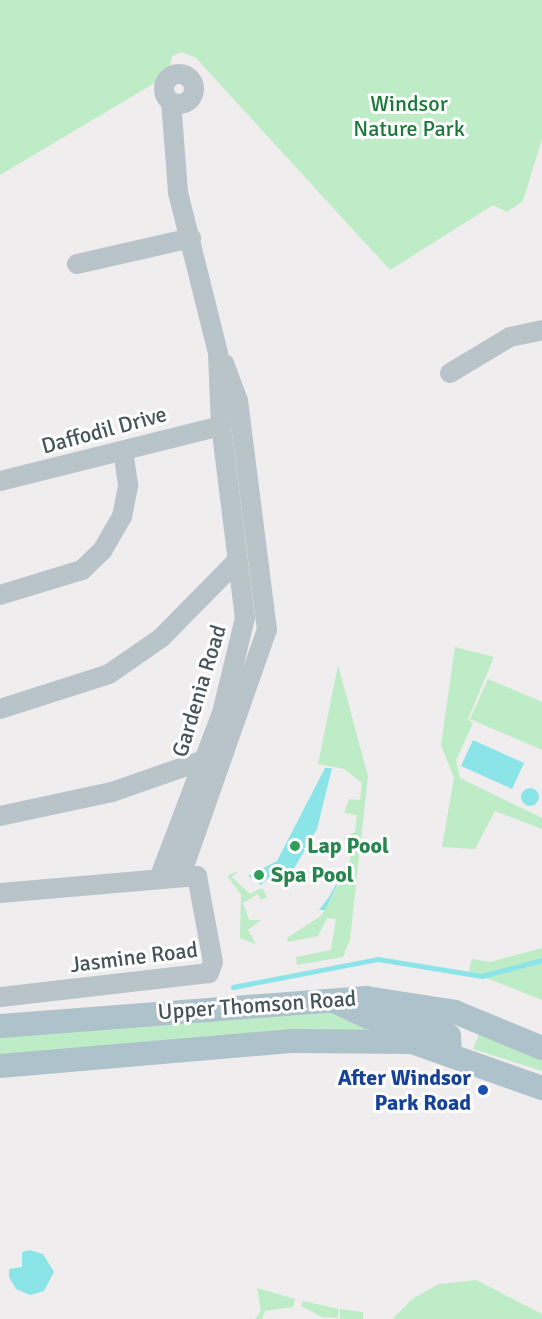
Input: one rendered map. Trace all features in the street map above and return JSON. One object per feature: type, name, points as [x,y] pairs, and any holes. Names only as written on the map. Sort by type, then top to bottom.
[{"type":"main road","name":"Upper Thomson Road","points":[[0,1026],[332,999],[419,1003],[485,1023],[542,1047]]},
{"type":"main road","points":[[332,999],[368,1017],[442,1032],[449,1036],[460,1056]]},
{"type":"main road","points":[[460,1056],[469,1036],[485,1023]]},
{"type":"main road","name":"Upper Thomson Road","points":[[0,1066],[293,1041],[412,1042],[460,1056],[542,1088]]},
{"type":"street","name":"Gardenia Road","points":[[171,102],[177,183],[218,353],[238,401],[267,630],[181,874]]},
{"type":"street","points":[[77,264],[191,238]]},
{"type":"street","points":[[450,373],[510,337],[542,330]]},
{"type":"street","name":"Gardenia Road","points":[[160,876],[204,760],[244,637],[221,426],[218,353]]},
{"type":"street","name":"Daffodil Drive","points":[[0,481],[221,426]]},
{"type":"street","points":[[0,595],[82,570],[102,551],[122,517],[128,485],[123,451]]},
{"type":"street","points":[[0,709],[110,674],[161,638],[237,561]]},
{"type":"street","points":[[0,816],[112,792],[204,760]]},
{"type":"street","points":[[0,893],[181,874]]},
{"type":"street","name":"Jasmine Road","points":[[0,997],[210,973],[213,962],[201,881],[181,874]]},
{"type":"green space","name":"Windsor Nature Park","points":[[0,0],[542,0],[542,139],[523,201],[507,212],[493,205],[390,270],[196,58],[182,52],[172,56],[168,75],[0,175]]},
{"type":"green space","points":[[455,647],[494,657],[468,719],[473,723],[456,760],[460,778],[542,818],[542,829],[495,811],[475,849],[442,847],[454,778],[441,745]]},
{"type":"green space","points":[[338,665],[368,776],[350,939],[343,957],[297,965],[296,957],[331,950],[336,919],[327,918],[318,936],[288,942],[287,938],[321,916],[349,866],[352,847],[343,838],[355,832],[357,815],[344,813],[349,799],[360,800],[362,783],[344,769],[318,764]]},
{"type":"green space","points":[[488,679],[542,702],[542,750],[470,719]]},
{"type":"green space","points":[[238,871],[232,877],[250,894],[262,888],[267,897],[261,900],[258,894],[243,903],[249,920],[261,920],[248,930],[256,944],[240,938],[241,894],[227,876]]},
{"type":"green space","points":[[542,948],[542,1000],[469,971],[472,959],[490,962]]},
{"type":"green space","points":[[299,999],[455,1012],[450,1053],[412,1042],[0,1066],[0,1026]]},
{"type":"green space","points":[[479,1034],[542,1055],[542,1071],[473,1049]]},
{"type":"green space","points":[[476,1280],[542,1314],[542,1319],[393,1319],[412,1299],[439,1284]]},
{"type":"green space","points":[[257,1288],[295,1299],[293,1307],[265,1311],[262,1319],[255,1319],[261,1311]]},
{"type":"green space","points":[[303,1301],[339,1309],[338,1318],[322,1317],[301,1306]]},
{"type":"green space","points":[[340,1309],[363,1312],[363,1319],[340,1319]]},
{"type":"water","points":[[473,740],[524,763],[512,789],[461,766]]},
{"type":"water","points":[[325,768],[332,768],[317,829],[288,879],[276,871],[261,885],[248,876],[277,861]]},
{"type":"water","points":[[530,788],[536,791],[539,797],[536,803],[530,806],[524,803],[521,797],[524,791]]},
{"type":"water","points":[[348,863],[325,910],[319,910],[329,897]]},
{"type":"water","points":[[30,1250],[43,1254],[54,1272],[44,1291],[30,1295],[16,1289],[9,1277],[9,1269],[22,1267],[22,1252]]},
{"type":"waterway","points":[[233,987],[378,959],[482,976],[542,960]]},
{"type":"place","name":"Lap Pool","points":[[295,846]]},
{"type":"place","name":"Spa Pool","points":[[259,875]]},
{"type":"place","name":"After Windsor Park Road","points":[[483,1090]]}]
